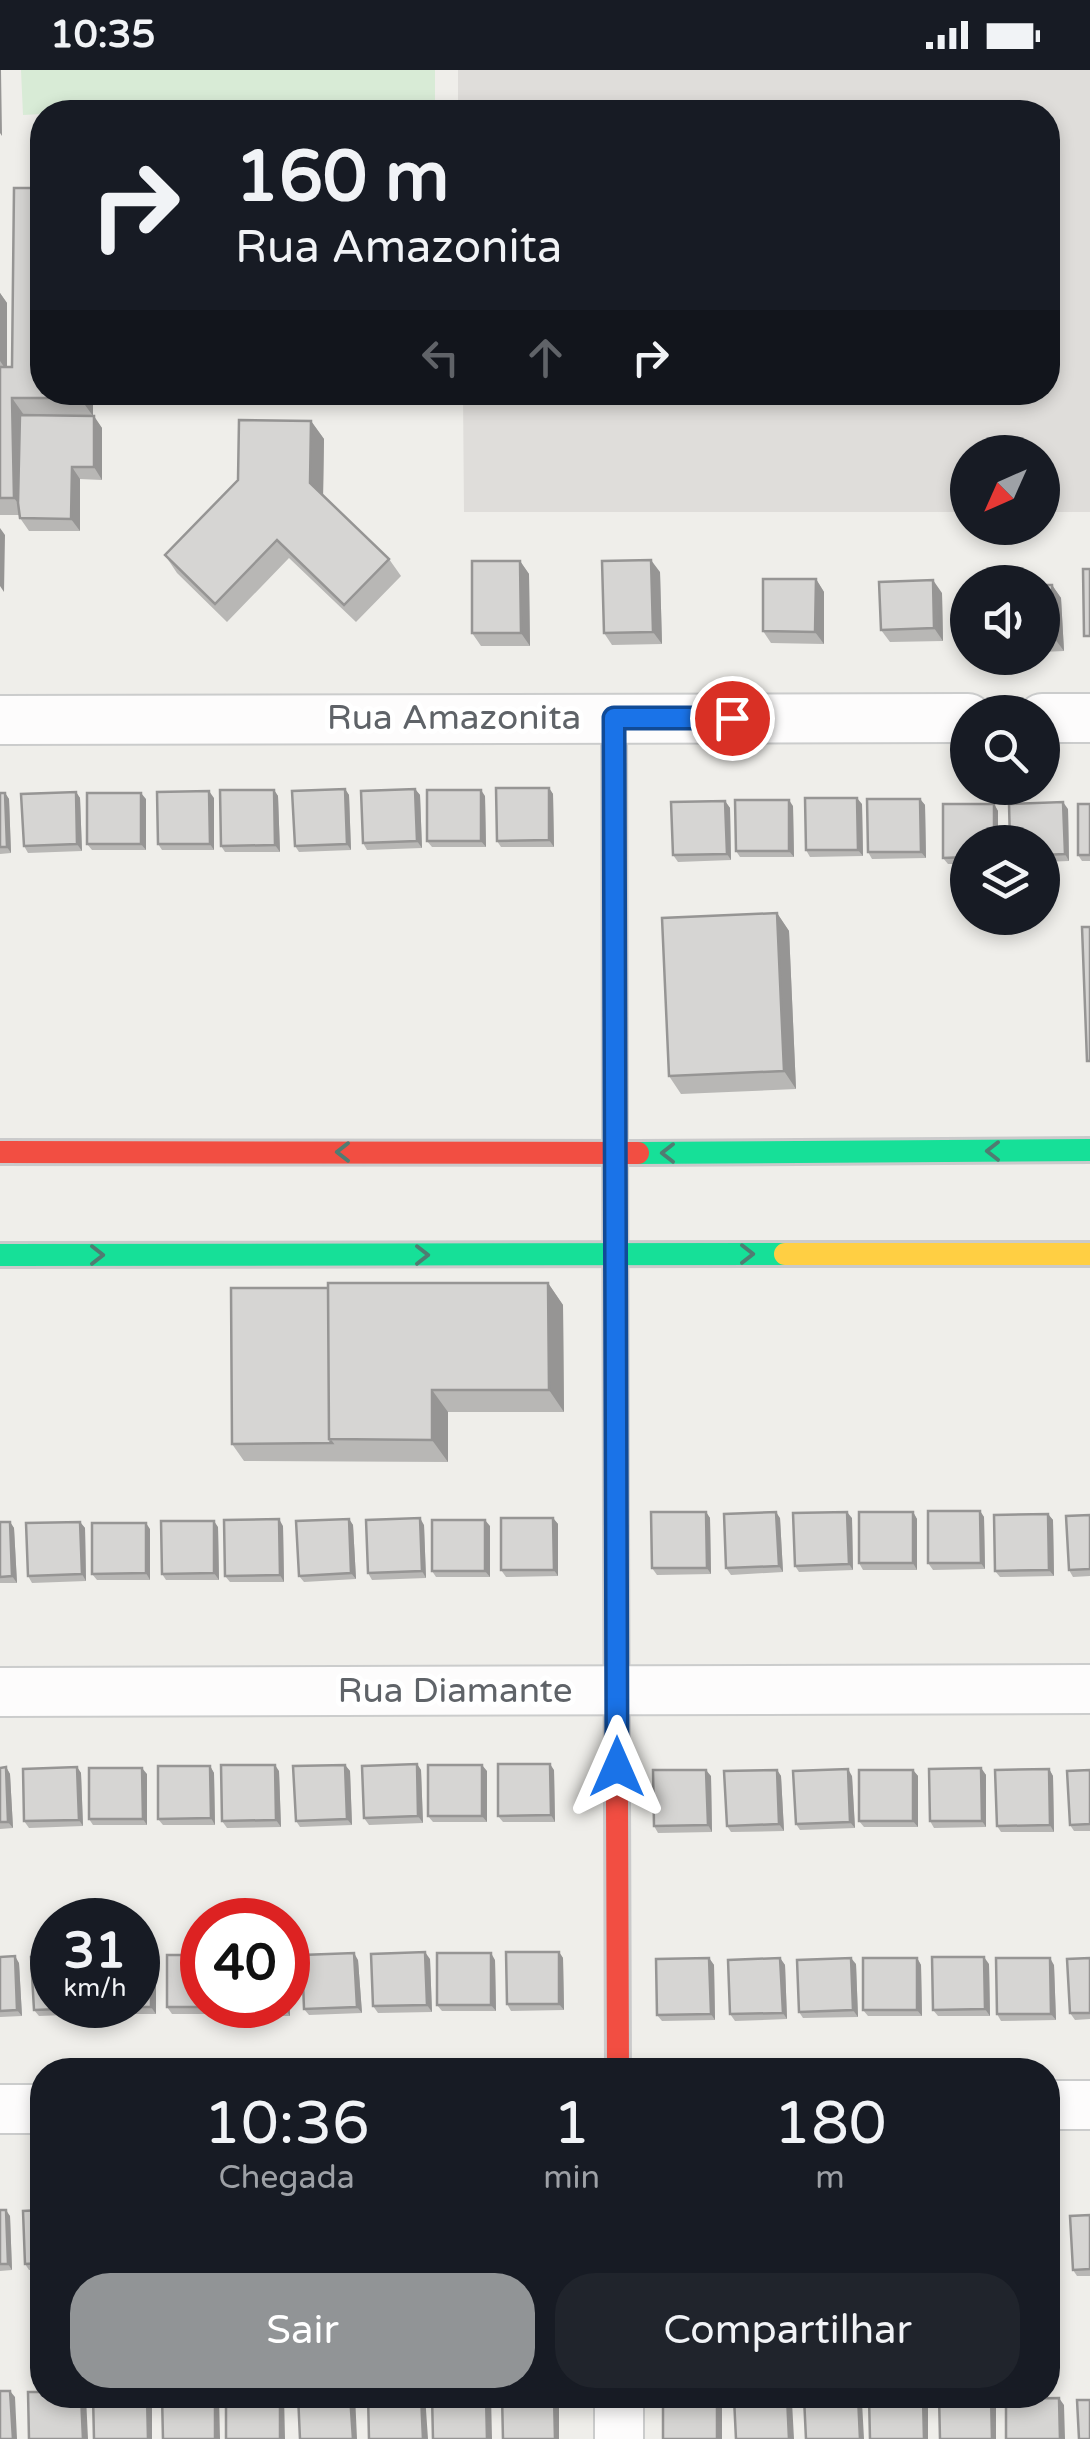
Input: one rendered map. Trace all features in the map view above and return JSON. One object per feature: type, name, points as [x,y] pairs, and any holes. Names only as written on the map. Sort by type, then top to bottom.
[{"type":"street","points":[[614,718],[618,2058]]},
{"type":"street","name":"Rua Amazonita","points":[[0,720],[950,718]]},
{"type":"street","points":[[1060,718],[1090,718]]},
{"type":"street","points":[[0,1152],[1090,1150]]},
{"type":"street","points":[[0,1255],[1090,1254]]},
{"type":"street","name":"Rua Diamante","points":[[0,1692],[1090,1689]]},
{"type":"street","points":[[1060,2104],[1090,2105]]},
{"type":"street","points":[[0,2110],[30,2109]]},
{"type":"street","points":[[618,2408],[619,2439]]},
{"type":"shaded area","points":[[458,70],[1090,70],[1090,512],[1060,512],[1060,435],[950,435],[950,512],[464,512],[463,405],[1060,405],[1060,100],[458,100]]},
{"type":"green space","points":[[21,70],[435,70],[435,100],[30,100],[30,115],[23,115]]},
{"type":"building","points":[[14,188],[30,188],[30,398],[12,398],[14,498],[0,498],[0,367],[12,367]]},
{"type":"building","points":[[20,415],[94,416],[94,467],[72,467],[71,519],[20,518]]},
{"type":"building","points":[[239,420],[311,421],[310,483],[389,559],[344,605],[277,540],[215,604],[165,555],[238,480]]},
{"type":"building","points":[[651,560],[653,632],[604,633],[602,561]]},
{"type":"building","points":[[472,561],[520,561],[521,633],[472,633]]},
{"type":"building","points":[[1083,569],[1090,569],[1090,636],[1084,636]]},
{"type":"building","points":[[763,579],[816,579],[815,632],[763,631]]},
{"type":"building","points":[[933,580],[934,628],[881,630],[879,582]]},
{"type":"building","points":[[496,788],[549,788],[549,840],[497,841]]},
{"type":"building","points":[[345,789],[347,844],[295,846],[292,791]]},
{"type":"building","points":[[415,789],[417,841],[363,843],[361,791]]},
{"type":"building","points":[[220,790],[274,790],[275,845],[221,846]]},
{"type":"building","points":[[427,790],[481,790],[481,841],[427,841]]},
{"type":"building","points":[[209,791],[210,844],[158,844],[157,792]]},
{"type":"building","points":[[76,792],[77,844],[24,846],[21,794]]},
{"type":"building","points":[[0,793],[5,793],[7,847],[0,847]]},
{"type":"building","points":[[87,793],[141,793],[141,844],[87,844]]},
{"type":"building","points":[[805,798],[857,798],[858,850],[806,850]]},
{"type":"building","points":[[867,799],[920,799],[921,852],[868,852]]},
{"type":"building","points":[[735,800],[789,800],[789,851],[736,851]]},
{"type":"building","points":[[725,801],[727,854],[673,855],[671,802]]},
{"type":"building","points":[[1060,802],[1065,854],[1060,854],[1060,825],[1010,825],[1009,805]]},
{"type":"building","points":[[943,804],[994,805],[994,825],[950,825],[950,858],[943,858]]},
{"type":"building","points":[[1078,804],[1090,804],[1090,855],[1078,855]]},
{"type":"building","points":[[777,913],[784,1071],[669,1076],[662,918]]},
{"type":"building","points":[[1082,927],[1090,927],[1090,1061],[1087,1061]]},
{"type":"building","points":[[328,1283],[548,1283],[549,1390],[432,1390],[432,1440],[329,1439]]},
{"type":"building","points":[[231,1288],[328,1288],[332,1443],[232,1444]]},
{"type":"building","points":[[928,1511],[980,1511],[981,1563],[928,1563]]},
{"type":"building","points":[[651,1512],[706,1512],[707,1568],[652,1568]]},
{"type":"building","points":[[776,1512],[779,1566],[726,1568],[724,1514]]},
{"type":"building","points":[[847,1512],[849,1564],[795,1566],[793,1513]]},
{"type":"building","points":[[859,1512],[913,1512],[913,1563],[859,1563]]},
{"type":"building","points":[[1048,1514],[1049,1570],[995,1571],[994,1515]]},
{"type":"building","points":[[1090,1515],[1090,1569],[1069,1570],[1066,1516]]},
{"type":"building","points":[[420,1518],[422,1571],[368,1573],[366,1520]]},
{"type":"building","points":[[501,1518],[553,1518],[554,1570],[501,1570]]},
{"type":"building","points":[[279,1519],[280,1575],[225,1576],[224,1520]]},
{"type":"building","points":[[349,1519],[351,1573],[299,1576],[296,1521]]},
{"type":"building","points":[[432,1520],[485,1520],[485,1571],[432,1571]]},
{"type":"building","points":[[161,1521],[214,1521],[214,1573],[162,1574]]},
{"type":"building","points":[[0,1522],[10,1522],[12,1576],[0,1577]]},
{"type":"building","points":[[80,1522],[82,1574],[28,1576],[26,1523]]},
{"type":"building","points":[[92,1523],[146,1523],[146,1573],[92,1574]]},
{"type":"building","points":[[417,1764],[418,1816],[364,1818],[362,1766]]},
{"type":"building","points":[[498,1764],[550,1764],[551,1815],[498,1816]]},
{"type":"building","points":[[221,1765],[275,1765],[276,1820],[222,1821]]},
{"type":"building","points":[[345,1765],[347,1819],[296,1821],[293,1766]]},
{"type":"building","points":[[428,1765],[482,1765],[482,1816],[428,1816]]},
{"type":"building","points":[[158,1766],[210,1766],[211,1818],[158,1819]]},
{"type":"building","points":[[6,1767],[8,1822],[0,1822],[0,1768]]},
{"type":"building","points":[[77,1767],[79,1820],[24,1821],[23,1769]]},
{"type":"building","points":[[89,1768],[142,1768],[143,1819],[89,1819]]},
{"type":"building","points":[[981,1768],[982,1821],[930,1821],[929,1769]]},
{"type":"building","points":[[848,1769],[850,1822],[796,1824],[793,1771]]},
{"type":"building","points":[[1049,1769],[1050,1825],[997,1826],[995,1770]]},
{"type":"building","points":[[653,1770],[706,1770],[708,1825],[654,1826]]},
{"type":"building","points":[[777,1770],[779,1824],[727,1826],[724,1771]]},
{"type":"building","points":[[859,1770],[913,1770],[913,1821],[859,1821]]},
{"type":"building","points":[[1090,1770],[1090,1824],[1070,1825],[1067,1771]]},
{"type":"building","points":[[425,1952],[427,2005],[373,2006],[371,1954]]},
{"type":"building","points":[[506,1952],[559,1952],[559,2004],[507,2004]]},
{"type":"building","points":[[354,1953],[357,2007],[310,2009],[310,1955]]},
{"type":"building","points":[[437,1953],[491,1953],[491,2005],[437,2005]]},
{"type":"building","points":[[167,1955],[180,1955],[180,2007],[167,2007]]},
{"type":"building","points":[[15,1956],[17,2010],[0,2011],[0,1957]]},
{"type":"building","points":[[932,1957],[984,1957],[985,2009],[933,2010]]},
{"type":"building","points":[[709,1958],[711,2014],[657,2015],[656,1959]]},
{"type":"building","points":[[780,1958],[783,2013],[730,2014],[728,1960]]},
{"type":"building","points":[[851,1958],[853,2010],[799,2012],[797,1960]]},
{"type":"building","points":[[863,1958],[917,1958],[917,2010],[863,2010]]},
{"type":"building","points":[[996,1958],[1050,1958],[1051,2014],[997,2014]]},
{"type":"building","points":[[1090,1958],[1090,2013],[1070,2013],[1067,1959]]},
{"type":"building","points":[[0,2210],[6,2210],[8,2264],[0,2264]]},
{"type":"building","points":[[23,2211],[30,2211],[30,2264],[25,2264]]},
{"type":"building","points":[[1090,2215],[1090,2269],[1073,2270],[1070,2216]]},
{"type":"building","points":[[0,2391],[10,2391],[13,2439],[0,2439]]},
{"type":"building","points":[[28,2392],[30,2408],[82,2408],[83,2439],[29,2439]]},
{"type":"building","points":[[1077,2400],[1090,2400],[1090,2439],[1079,2439]]},
{"type":"building","points":[[93,2408],[147,2408],[148,2439],[94,2439]]},
{"type":"building","points":[[162,2408],[215,2408],[215,2439],[163,2439]]},
{"type":"building","points":[[226,2408],[280,2408],[280,2439],[226,2439]]},
{"type":"building","points":[[299,2408],[351,2408],[353,2439],[300,2439]]},
{"type":"building","points":[[368,2408],[422,2408],[423,2439],[369,2439]]},
{"type":"building","points":[[432,2408],[486,2408],[487,2439],[433,2439]]},
{"type":"building","points":[[502,2408],[554,2408],[555,2439],[503,2439]]},
{"type":"building","points":[[663,2408],[717,2408],[717,2439],[663,2439]]},
{"type":"building","points":[[734,2408],[788,2408],[789,2439],[736,2439]]},
{"type":"building","points":[[805,2408],[859,2408],[860,2439],[806,2439]]},
{"type":"building","points":[[869,2408],[923,2408],[924,2439],[870,2439]]},
{"type":"building","points":[[939,2408],[991,2408],[992,2439],[940,2439]]},
{"type":"building","points":[[1006,2408],[1059,2408],[1060,2439],[1006,2439]]},
{"type":"traffic: fast","points":[[638,1153],[1090,1150]]},
{"type":"traffic: fast","points":[[0,1255],[785,1254]]},
{"type":"traffic: slow","points":[[614,718],[616,1528]]},
{"type":"traffic: slow","points":[[785,1254],[1090,1254]]},
{"type":"traffic: jam","points":[[0,1152],[638,1153]]},
{"type":"traffic: jam","points":[[616,1528],[618,2058]]},
{"type":"route","points":[[617,1767],[614,718],[732,718]]}]
